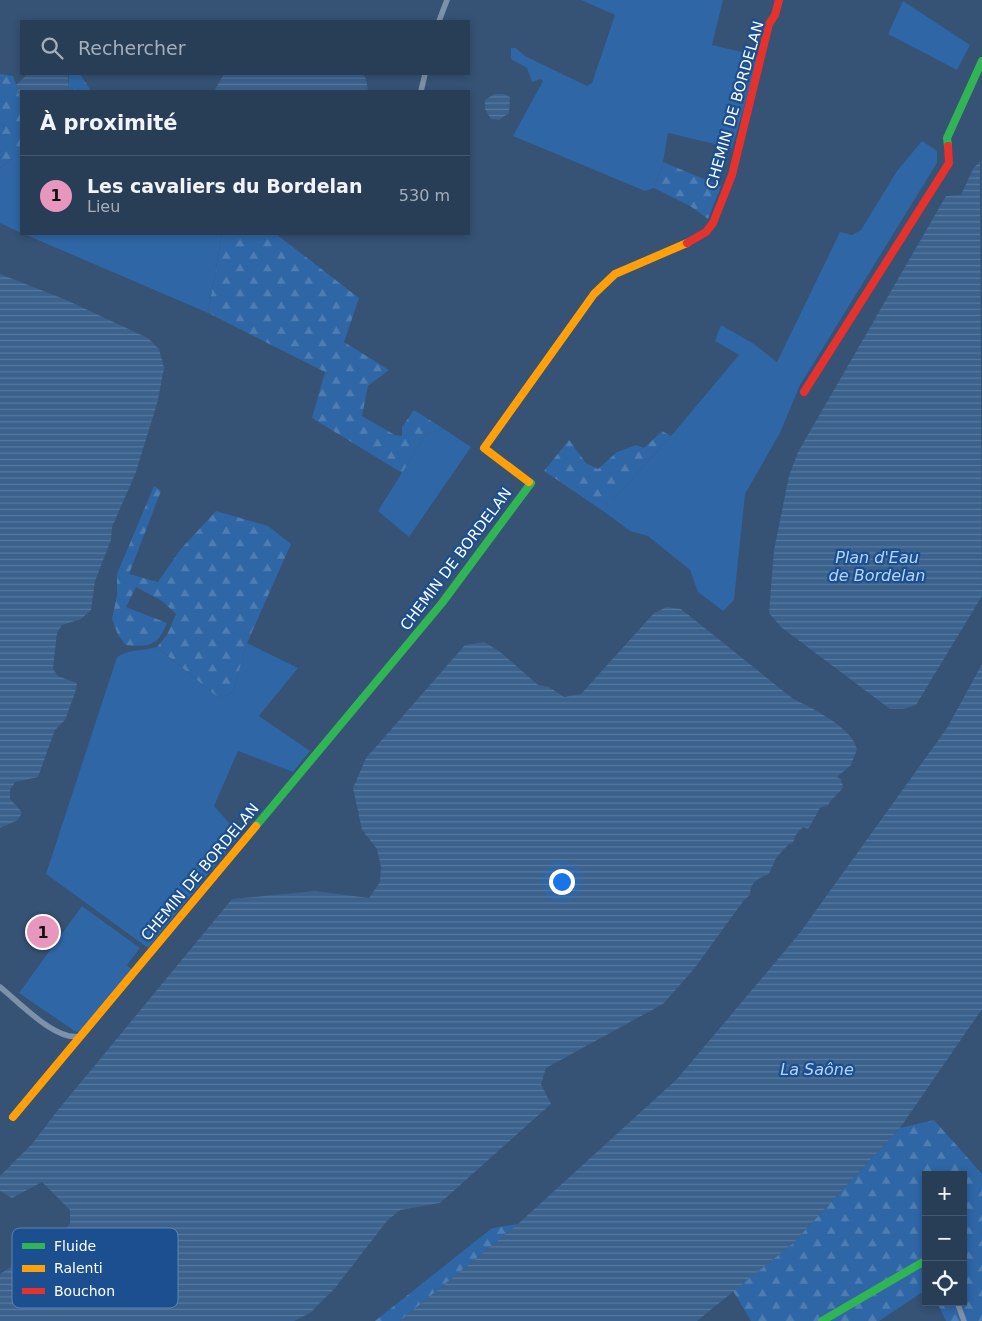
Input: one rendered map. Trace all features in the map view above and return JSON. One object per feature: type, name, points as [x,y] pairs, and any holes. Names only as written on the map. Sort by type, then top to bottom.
[{"type":"street","points":[[439,20],[447,0]]},
{"type":"street","name":"CHEMIN DE BORDELAN","points":[[13,1117],[442,603],[531,482],[484,448],[594,294],[615,274],[692,241],[706,232],[713,223],[732,175],[769,24],[775,15],[779,0]]},
{"type":"street","points":[[804,392],[949,163],[947,138],[982,61]]},
{"type":"street","points":[[422,90],[425,75]]},
{"type":"street","points":[[0,988],[57,1033],[73,1038],[80,1036]]},
{"type":"street","points":[[822,1321],[922,1263]]},
{"type":"street","points":[[958,1306],[964,1321]]},
{"type":"green space","points":[[581,0],[723,0],[712,45],[759,56],[732,148],[668,133],[663,162],[654,188],[645,191],[513,136],[543,81],[541,79],[532,82],[527,68],[511,59],[511,48],[516,48],[525,56],[587,86],[592,83],[615,15]]},
{"type":"green space","points":[[903,1],[970,45],[957,70],[888,34]]},
{"type":"green space","points":[[0,74],[13,76],[20,97],[20,152],[0,168]]},
{"type":"green space","points":[[69,75],[81,75],[90,90],[69,90]]},
{"type":"green space","points":[[922,141],[937,151],[937,163],[800,385],[780,433],[745,494],[734,600],[723,611],[698,592],[690,570],[648,536],[630,531],[603,511],[671,436],[739,355],[715,341],[721,325],[754,344],[777,362],[840,232],[852,235],[861,230],[897,171]]},
{"type":"green space","points":[[20,152],[20,233],[0,223],[0,168]]},
{"type":"green space","points":[[663,162],[721,186],[708,219],[690,206],[654,188]]},
{"type":"green space","points":[[26,235],[222,235],[208,313]]},
{"type":"green space","points":[[222,235],[277,235],[359,298],[344,342],[389,370],[368,386],[362,416],[395,435],[402,436],[402,427],[414,410],[444,429],[426,434],[402,473],[312,418],[325,372],[208,313]]},
{"type":"green space","points":[[444,429],[471,447],[409,537],[378,511],[426,434]]},
{"type":"green space","points":[[662,431],[671,436],[603,511],[544,471],[569,440],[586,463],[598,469],[617,452],[636,445],[644,448]]},
{"type":"green space","points":[[154,486],[161,491],[129,574],[158,582],[180,550],[216,511],[268,526],[291,544],[247,643],[233,692],[220,699],[157,647],[167,635],[176,614],[162,601],[136,587],[126,607],[167,623],[164,631],[156,641],[147,645],[126,645],[118,635],[112,619],[117,595],[117,574]]},
{"type":"green space","points":[[247,643],[298,668],[259,716],[310,751],[293,772],[238,751],[214,806],[240,835],[148,948],[46,874],[117,657],[131,651],[157,647],[220,699],[233,692]]},
{"type":"green space","points":[[82,906],[140,948],[127,965],[134,971],[82,1031],[76,1032],[19,993]]},
{"type":"green space","points":[[934,1120],[982,1174],[982,1321],[946,1321],[939,1306],[967,1306],[967,1171],[922,1171],[922,1293],[879,1321],[751,1321],[733,1291],[792,1244],[900,1128]]},
{"type":"green space","points":[[518,1224],[400,1321],[375,1321],[492,1228]]},
{"type":"water","points":[[27,75],[68,75],[69,90],[20,90],[20,97],[16,85]]},
{"type":"water","points":[[223,75],[364,75],[368,90],[215,90]]},
{"type":"water","points":[[494,94],[504,94],[510,97],[509,113],[499,120],[491,119],[485,109],[485,100]]},
{"type":"water","name":"Plan d'Eau de Bordelan","points":[[980,161],[982,596],[916,705],[904,709],[890,709],[781,627],[769,613],[774,550],[789,476],[798,452],[946,196],[961,195],[973,169]]},
{"type":"water","points":[[0,274],[64,299],[148,338],[159,349],[164,368],[158,400],[136,472],[112,527],[111,540],[95,581],[91,610],[81,619],[62,625],[57,633],[53,669],[58,676],[77,683],[75,693],[65,720],[55,730],[38,777],[15,782],[10,790],[10,799],[22,812],[18,820],[0,828]]},
{"type":"water","points":[[667,607],[681,609],[792,698],[839,726],[854,741],[857,749],[851,765],[837,777],[841,779],[843,787],[841,790],[828,805],[820,808],[808,829],[803,827],[795,836],[793,843],[789,844],[776,858],[769,874],[753,884],[750,895],[744,900],[694,969],[663,1004],[546,1068],[541,1084],[551,1104],[440,1203],[400,1210],[387,1221],[335,1288],[310,1313],[294,1321],[0,1321],[0,1274],[12,1266],[12,1308],[178,1308],[178,1228],[66,1228],[70,1223],[70,1210],[42,1182],[12,1198],[0,1191],[0,1176],[32,1144],[232,899],[315,891],[369,898],[380,882],[381,867],[377,849],[362,830],[353,788],[366,758],[465,645],[484,642],[499,651],[538,685],[549,687],[564,697],[581,694],[654,613]]},
{"type":"water","name":"La Saône","points":[[982,664],[982,1009],[900,1128],[792,1244],[697,1321],[400,1321],[518,1224],[677,1079],[799,934],[947,728]]},
{"type":"traffic: fast","points":[[948,146],[947,138],[982,61]]},
{"type":"traffic: fast","points":[[256,826],[442,603],[531,483],[529,482]]},
{"type":"traffic: fast","points":[[822,1321],[922,1263]]},
{"type":"traffic: slow","points":[[529,482],[484,448],[594,294],[615,274],[687,243]]},
{"type":"traffic: slow","points":[[13,1117],[256,826]]},
{"type":"traffic: jam","points":[[687,243],[706,232],[713,223],[732,175],[769,24],[775,15],[779,0]]},
{"type":"traffic: jam","points":[[804,392],[949,163],[948,146]]},
{"type":"place","name":"Les cavaliers du Bordelan","points":[[43,932]]}]
